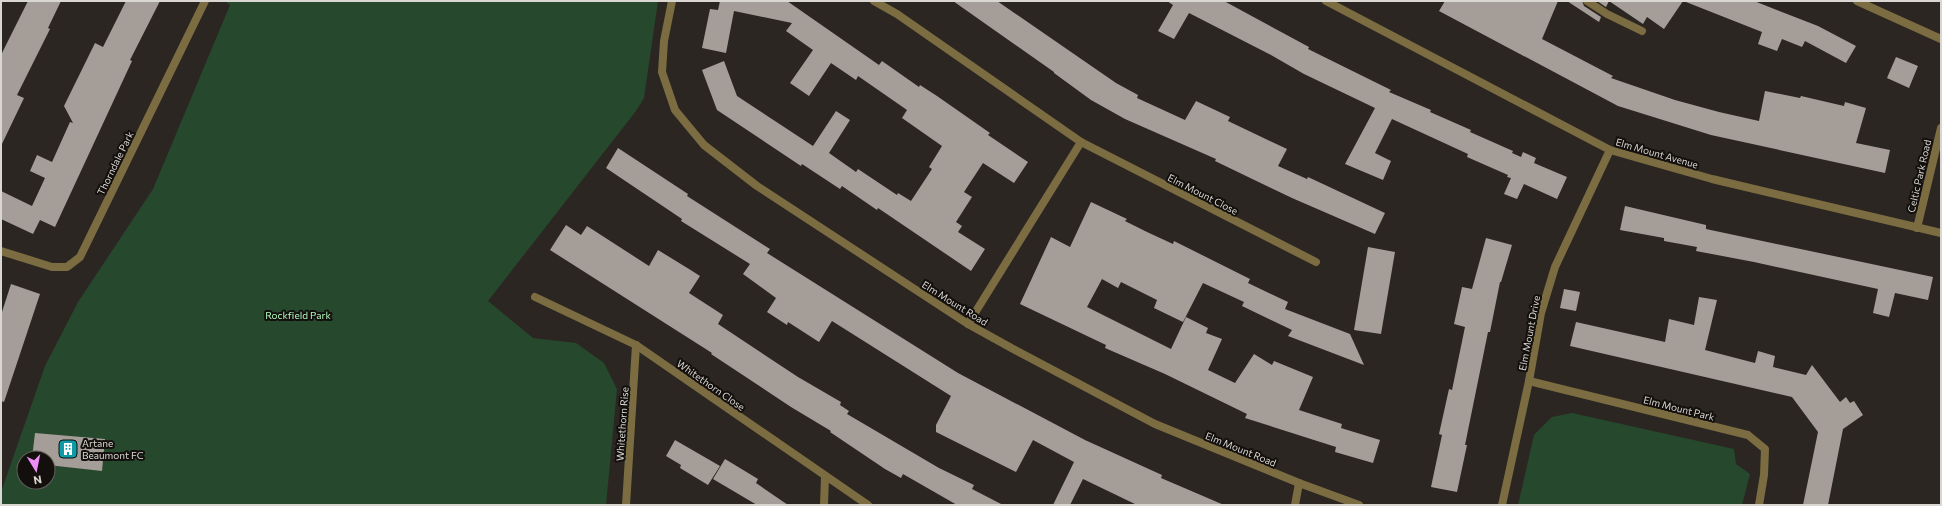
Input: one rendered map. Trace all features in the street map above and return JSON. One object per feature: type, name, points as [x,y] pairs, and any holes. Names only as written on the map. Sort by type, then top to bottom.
[{"type":"street","name":"Thorndale Park","points":[[1,251],[52,267],[67,267],[80,257],[205,1]]},
{"type":"street","name":"Elm Mount Road","points":[[672,1],[664,41],[662,72],[675,110],[704,145],[757,186],[968,324],[1155,424],[1298,483],[1359,505]]},
{"type":"street","name":"Elm Mount Close","points":[[874,1],[897,14],[1081,142],[1316,262]]},
{"type":"street","name":"Elm Mount Avenue","points":[[1326,1],[1610,150],[1712,179],[1941,233]]},
{"type":"street","points":[[1587,1],[1606,14],[1642,31]]},
{"type":"street","points":[[1857,1],[1941,39]]},
{"type":"street","name":"Celtic Park Road","points":[[1917,228],[1941,128]]},
{"type":"street","points":[[968,324],[1081,142]]},
{"type":"street","name":"Elm Mount Drive","points":[[1502,505],[1529,380],[1541,313],[1554,267],[1610,150]]},
{"type":"street","name":"Whitethorn Close","points":[[535,297],[636,345],[868,505]]},
{"type":"street","name":"Whitethorn Rise","points":[[626,505],[636,345]]},
{"type":"street","name":"Elm Mount Park","points":[[1529,380],[1748,436],[1765,449],[1764,475],[1759,505]]},
{"type":"street","points":[[824,505],[825,476]]},
{"type":"street","points":[[1295,505],[1298,483]]},
{"type":"green space","name":"Rockfield Park","points":[[225,1],[658,1],[644,98],[636,111],[488,301],[533,338],[576,343],[604,363],[617,389],[606,505],[1,505],[1,492],[45,366],[78,302],[153,189],[230,5]]},
{"type":"green space","points":[[1572,413],[1734,449],[1736,464],[1750,474],[1742,505],[1518,505],[1534,435],[1552,417]]},
{"type":"building","points":[[28,1],[61,1],[48,28],[50,29],[17,95],[24,98],[1,146],[1,55]]},
{"type":"building","points":[[126,1],[160,1],[130,60],[132,61],[55,227],[40,220],[33,234],[1,219],[1,191],[32,206],[45,178],[30,171],[37,155],[52,162],[70,122],[73,123],[64,106],[95,43],[103,47]]},
{"type":"building","points":[[720,1],[787,1],[879,65],[882,61],[919,87],[920,85],[937,96],[990,133],[988,135],[1028,162],[1014,183],[983,163],[964,192],[972,197],[956,222],[962,226],[958,232],[985,249],[971,271],[878,208],[877,210],[842,186],[840,189],[802,164],[801,166],[717,110],[702,70],[724,61],[737,96],[813,146],[836,111],[850,120],[829,153],[856,172],[858,169],[897,195],[898,193],[911,201],[932,169],[929,167],[942,146],[902,118],[907,110],[858,76],[856,80],[831,63],[809,96],[790,83],[813,50],[786,31],[792,23],[734,11],[726,53],[702,48],[710,9],[718,10]]},
{"type":"building","points":[[953,1],[997,1],[1116,83],[1138,95],[1137,98],[1185,120],[1196,101],[1230,117],[1228,121],[1287,149],[1278,166],[1307,179],[1308,177],[1385,213],[1375,234],[1292,198],[1215,161],[1216,159],[1125,119],[1091,100]]},
{"type":"building","points":[[1167,1],[1224,1],[1309,47],[1308,49],[1391,90],[1389,92],[1431,110],[1430,112],[1471,130],[1470,132],[1513,151],[1512,153],[1521,157],[1523,152],[1536,158],[1534,163],[1567,177],[1557,199],[1524,184],[1517,199],[1504,194],[1511,178],[1507,177],[1508,175],[1467,157],[1468,154],[1392,119],[1375,153],[1391,161],[1383,180],[1345,164],[1375,108],[1304,74],[1271,55],[1189,13],[1174,39],[1158,31],[1173,5]]},
{"type":"building","points":[[1445,1],[1558,1],[1542,39],[1613,76],[1611,78],[1675,100],[1719,112],[1759,121],[1765,91],[1800,98],[1801,96],[1844,106],[1845,102],[1866,108],[1856,143],[1890,150],[1885,173],[1711,135],[1618,106],[1439,11]]},
{"type":"building","points":[[1567,1],[1582,1],[1584,6],[1601,17],[1599,22]]},
{"type":"building","points":[[1597,1],[1609,1],[1606,7]]},
{"type":"building","points":[[1609,1],[1683,1],[1664,29],[1647,17],[1643,24]]},
{"type":"building","points":[[1754,1],[1818,26],[1856,46],[1846,63],[1805,41],[1802,47],[1782,39],[1777,51],[1758,44],[1762,32],[1686,2]]},
{"type":"building","points":[[1896,57],[1918,66],[1909,88],[1887,78]]},
{"type":"building","points":[[618,148],[688,194],[687,196],[770,249],[767,253],[958,373],[1085,440],[1162,475],[1161,478],[1224,505],[1137,505],[1083,479],[1070,505],[1053,505],[1074,462],[1033,440],[1016,472],[936,432],[936,425],[951,396],[832,321],[819,342],[788,322],[787,325],[767,312],[776,298],[743,274],[750,264],[681,221],[682,219],[606,168]]},
{"type":"building","points":[[1091,202],[1127,219],[1125,221],[1147,232],[1173,244],[1174,241],[1250,279],[1248,283],[1288,302],[1285,309],[1350,334],[1364,365],[1288,336],[1292,330],[1242,306],[1244,302],[1203,283],[1183,322],[1154,308],[1157,300],[1121,282],[1118,288],[1102,279],[1087,307],[1171,349],[1186,317],[1208,328],[1206,333],[1222,339],[1208,370],[1235,383],[1254,354],[1272,365],[1274,361],[1313,377],[1299,410],[1342,424],[1341,428],[1380,440],[1373,463],[1335,452],[1336,447],[1245,418],[1247,414],[1165,374],[1105,348],[1106,345],[1020,304],[1051,237],[1070,247]]},
{"type":"building","points":[[1625,206],[1706,225],[1706,229],[1933,277],[1928,300],[1895,293],[1889,317],[1873,313],[1878,289],[1696,251],[1697,247],[1664,241],[1664,238],[1620,230]]},
{"type":"building","points":[[566,225],[581,235],[587,226],[649,266],[658,250],[700,276],[689,293],[723,315],[718,324],[798,377],[841,402],[840,405],[849,411],[847,414],[939,468],[974,485],[972,489],[1003,505],[957,505],[903,474],[901,478],[885,469],[830,432],[831,431],[791,407],[711,354],[712,353],[550,250]]},
{"type":"building","points":[[1486,238],[1512,245],[1500,282],[1490,332],[1488,332],[1457,492],[1431,487],[1442,435],[1439,434],[1449,389],[1452,390],[1465,327],[1454,324],[1462,287],[1472,289]]},
{"type":"building","points":[[1368,247],[1395,252],[1381,334],[1354,330]]},
{"type":"building","points":[[11,284],[40,294],[4,402],[1,401],[1,315]]},
{"type":"building","points":[[1564,289],[1580,292],[1576,311],[1560,308]]},
{"type":"building","points":[[1699,297],[1717,300],[1705,350],[1755,363],[1758,351],[1775,356],[1773,367],[1806,375],[1812,365],[1840,402],[1846,397],[1850,403],[1854,401],[1863,415],[1843,429],[1828,505],[1803,505],[1818,432],[1792,397],[1570,346],[1576,322],[1665,342],[1669,319],[1694,325]]},
{"type":"building","name":"Artane Beaumont FC","points":[[35,433],[105,439],[102,471],[56,466],[56,450],[33,450]]},
{"type":"building","points":[[675,440],[720,466],[708,485],[680,468],[681,465],[666,456]]},
{"type":"building","points":[[725,459],[758,479],[756,483],[788,505],[757,505],[713,479]]},
{"type":"place","name":"Artane Beaumont FC","points":[[68,449]]}]
